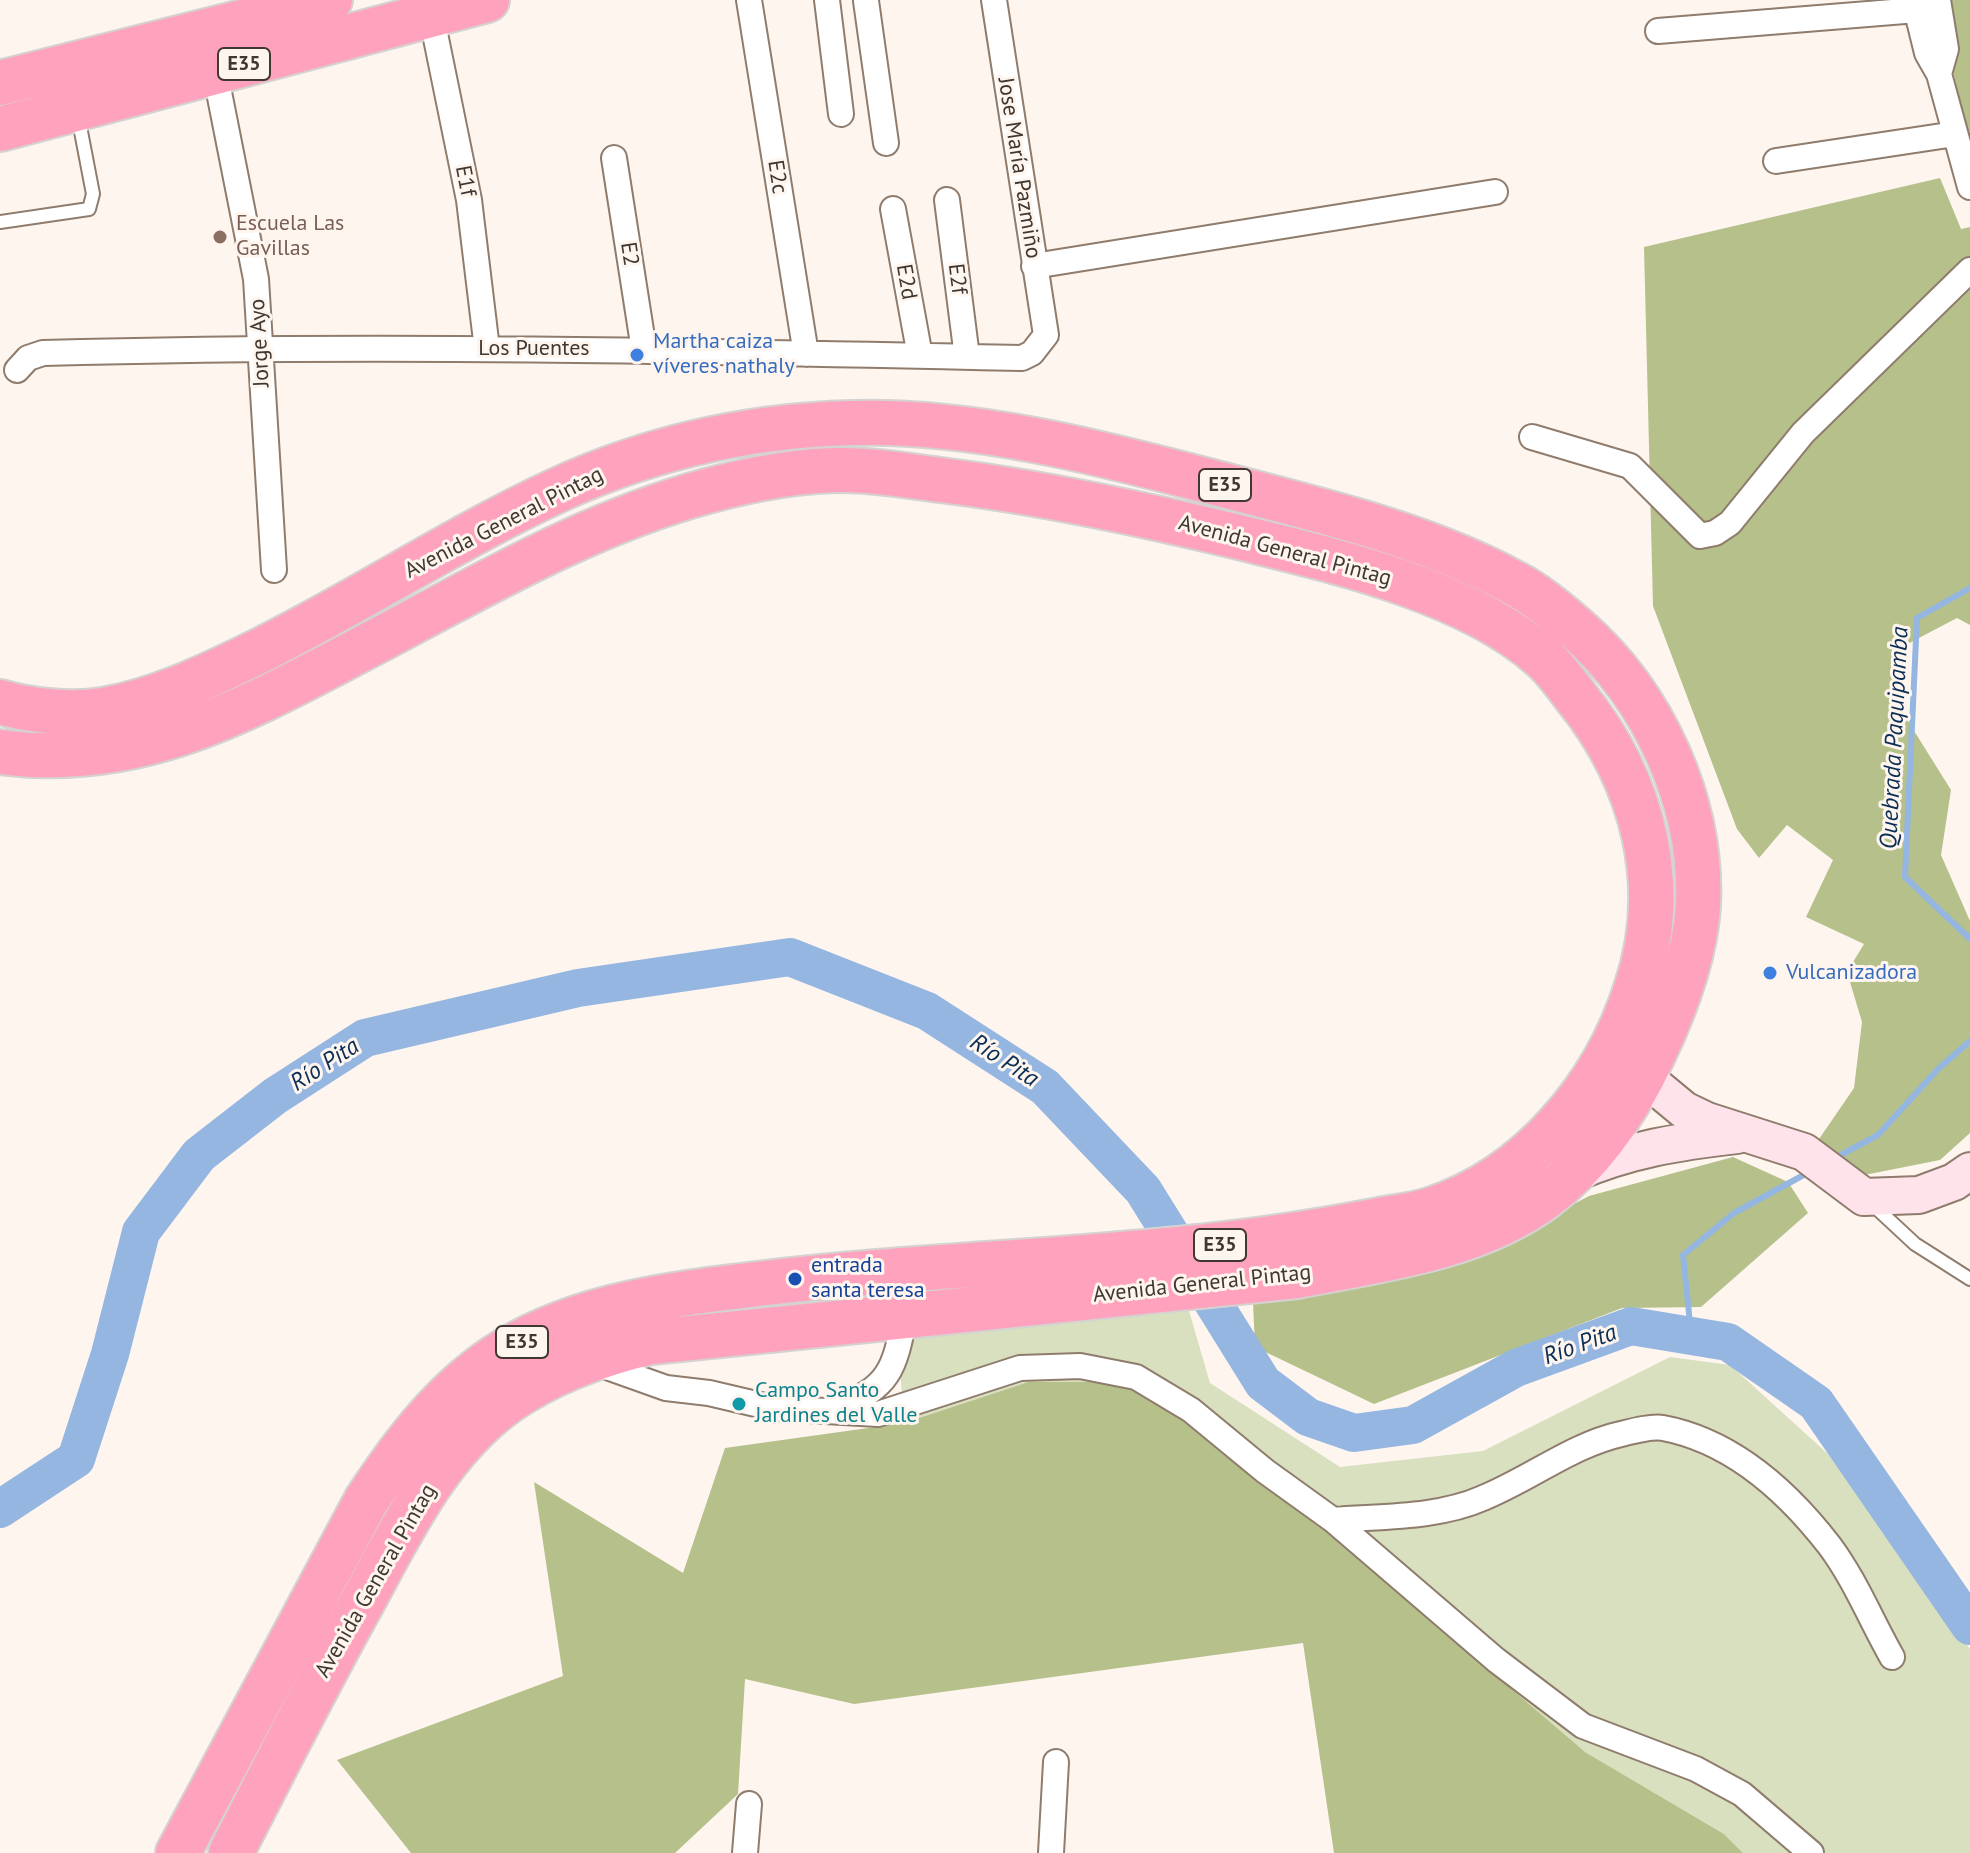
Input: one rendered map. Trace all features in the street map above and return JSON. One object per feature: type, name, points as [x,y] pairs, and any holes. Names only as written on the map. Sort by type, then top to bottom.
[{"type":"highway","name":"E35","points":[[0,83],[330,0]]},
{"type":"highway","name":"E35","points":[[0,129],[487,0]]},
{"type":"highway","name":"Avenida General Pintag","points":[[0,702],[22,708],[99,711],[189,685],[323,620],[556,491],[613,467],[706,439],[811,423],[895,423],[1014,437],[1156,467],[1376,529],[1433,548],[1518,584],[1581,632],[1633,693],[1669,753],[1689,814],[1697,865],[1698,911],[1668,1023],[1643,1076],[1602,1141],[1573,1174],[1540,1201],[1465,1237],[1377,1261],[1300,1256],[1137,1273],[905,1315],[651,1342],[586,1360],[507,1402],[467,1436],[423,1492],[322,1675],[231,1853]]},
{"type":"highway","name":"Avenida General Pintag","points":[[0,752],[37,757],[98,755],[169,740],[286,689],[580,536],[647,509],[781,474],[848,469],[1021,490],[1176,521],[1369,571],[1432,595],[1489,622],[1542,656],[1614,748],[1631,784],[1650,864],[1647,954],[1634,997],[1589,1089],[1514,1166],[1430,1210],[1300,1256]]},
{"type":"highway","name":"Avenida General Pintag","points":[[178,1853],[366,1501],[431,1413],[468,1378],[509,1348],[580,1315],[704,1290],[795,1279],[1137,1273]]},
{"type":"street","name":"E2c","points":[[749,0],[806,354]]},
{"type":"street","points":[[841,114],[827,0],[868,0],[886,143]]},
{"type":"street","name":"Jose María Pazmiño","points":[[994,0],[1046,335]]},
{"type":"street","points":[[1658,31],[1923,3],[1946,55],[1955,134],[1970,187]]},
{"type":"street","name":"E1f","points":[[431,14],[469,200],[487,349]]},
{"type":"street","name":"Jorge Ayo","points":[[215,72],[256,279],[274,570]]},
{"type":"street","points":[[1776,161],[1955,134]]},
{"type":"street","name":"E2","points":[[614,158],[644,350]]},
{"type":"street","points":[[1034,266],[1495,192]]},
{"type":"street","name":"E2f","points":[[947,200],[967,357]]},
{"type":"street","name":"E2d","points":[[893,209],[920,356]]},
{"type":"street","points":[[1532,437],[1630,466],[1700,536],[1715,533],[1730,523],[1803,433],[1970,270]]},
{"type":"street","name":"Los Puentes","points":[[17,370],[28,358],[43,353],[260,347],[644,350],[1022,358],[1032,353],[1046,335]]},
{"type":"street","points":[[1643,1076],[1684,1110],[1743,1134],[1804,1152],[1857,1192],[1919,1195],[1954,1182],[1970,1171]]},
{"type":"street","points":[[1573,1174],[1620,1154],[1661,1144],[1743,1134]]},
{"type":"street","points":[[830,1411],[858,1400],[893,1369],[905,1315]]},
{"type":"street","points":[[586,1360],[666,1388],[709,1393],[773,1408],[878,1414],[1020,1368],[1080,1366],[1136,1377],[1191,1410],[1333,1520],[1496,1660],[1583,1726],[1696,1769],[1742,1794],[1811,1853]]},
{"type":"street","points":[[893,1369],[918,1402]]},
{"type":"street","points":[[1333,1520],[1412,1515],[1479,1500],[1530,1478],[1582,1448],[1620,1434],[1661,1427],[1749,1463],[1788,1499],[1830,1547],[1892,1657]]},
{"type":"street","points":[[1051,1853],[1056,1762]]},
{"type":"street","points":[[745,1853],[749,1804]]},
{"type":"lane","points":[[0,222],[89,209],[93,194],[76,109]]},
{"type":"lane","points":[[1857,1192],[1915,1244],[1970,1279]]},
{"type":"green space","points":[[1938,0],[1970,0],[1970,150]]},
{"type":"green space","points":[[1940,178],[1961,229],[1970,227],[1970,625],[1957,618],[1898,649],[1891,694],[1951,790],[1941,855],[1970,921],[1970,1133],[1940,1160],[1839,1180],[1817,1142],[1854,1088],[1862,1022],[1847,972],[1864,944],[1806,917],[1833,860],[1787,825],[1759,858],[1737,829],[1653,606],[1644,247]]},
{"type":"green space","points":[[1733,1157],[1788,1182],[1808,1213],[1701,1307],[1622,1308],[1374,1404],[1255,1347],[1253,1302],[1458,1265],[1589,1196]]},
{"type":"green space","points":[[1187,1304],[1210,1383],[1340,1467],[1483,1451],[1670,1357],[1730,1365],[1828,1454],[1970,1649],[1970,1853],[1743,1853],[1724,1834],[1585,1752],[1028,1382],[904,1423],[897,1327]]},
{"type":"green space","points":[[1028,1382],[1114,1382],[1186,1411],[1585,1752],[1724,1834],[1743,1853],[1334,1853],[1303,1643],[854,1704],[745,1679],[738,1794],[675,1853],[411,1853],[337,1760],[563,1676],[534,1482],[683,1573],[725,1448],[904,1423]]},
{"type":"waterway","name":"Quebrada Paquipamba","points":[[1970,588],[1917,618],[1905,877],[1970,939]]},
{"type":"waterway","name":"Río Pita","points":[[0,1509],[76,1459],[110,1354],[141,1232],[199,1155],[275,1096],[365,1038],[578,988],[790,957],[927,1011],[1045,1087],[1143,1190],[1263,1383],[1308,1417],[1354,1433],[1413,1425],[1516,1368],[1631,1326],[1728,1342],[1816,1403],[1970,1626]]},
{"type":"waterway","name":"Quebrada Paquipamba","points":[[1835,1158],[1878,1135],[1938,1069],[1970,1041]]},
{"type":"waterway","name":"Quebrada Paquipamba","points":[[1690,1323],[1683,1255],[1734,1213],[1811,1171]]},
{"type":"place","name":"Escuela Las Gavillas","points":[[220,237]]},
{"type":"place","name":"Martha caiza víveres nathaly","points":[[637,355]]},
{"type":"place","name":"Vulcanizadora","points":[[1770,973]]},
{"type":"place","name":"entrada santa teresa","points":[[795,1279]]},
{"type":"place","name":"Campo Santo Jardines del Valle","points":[[739,1404]]}]
